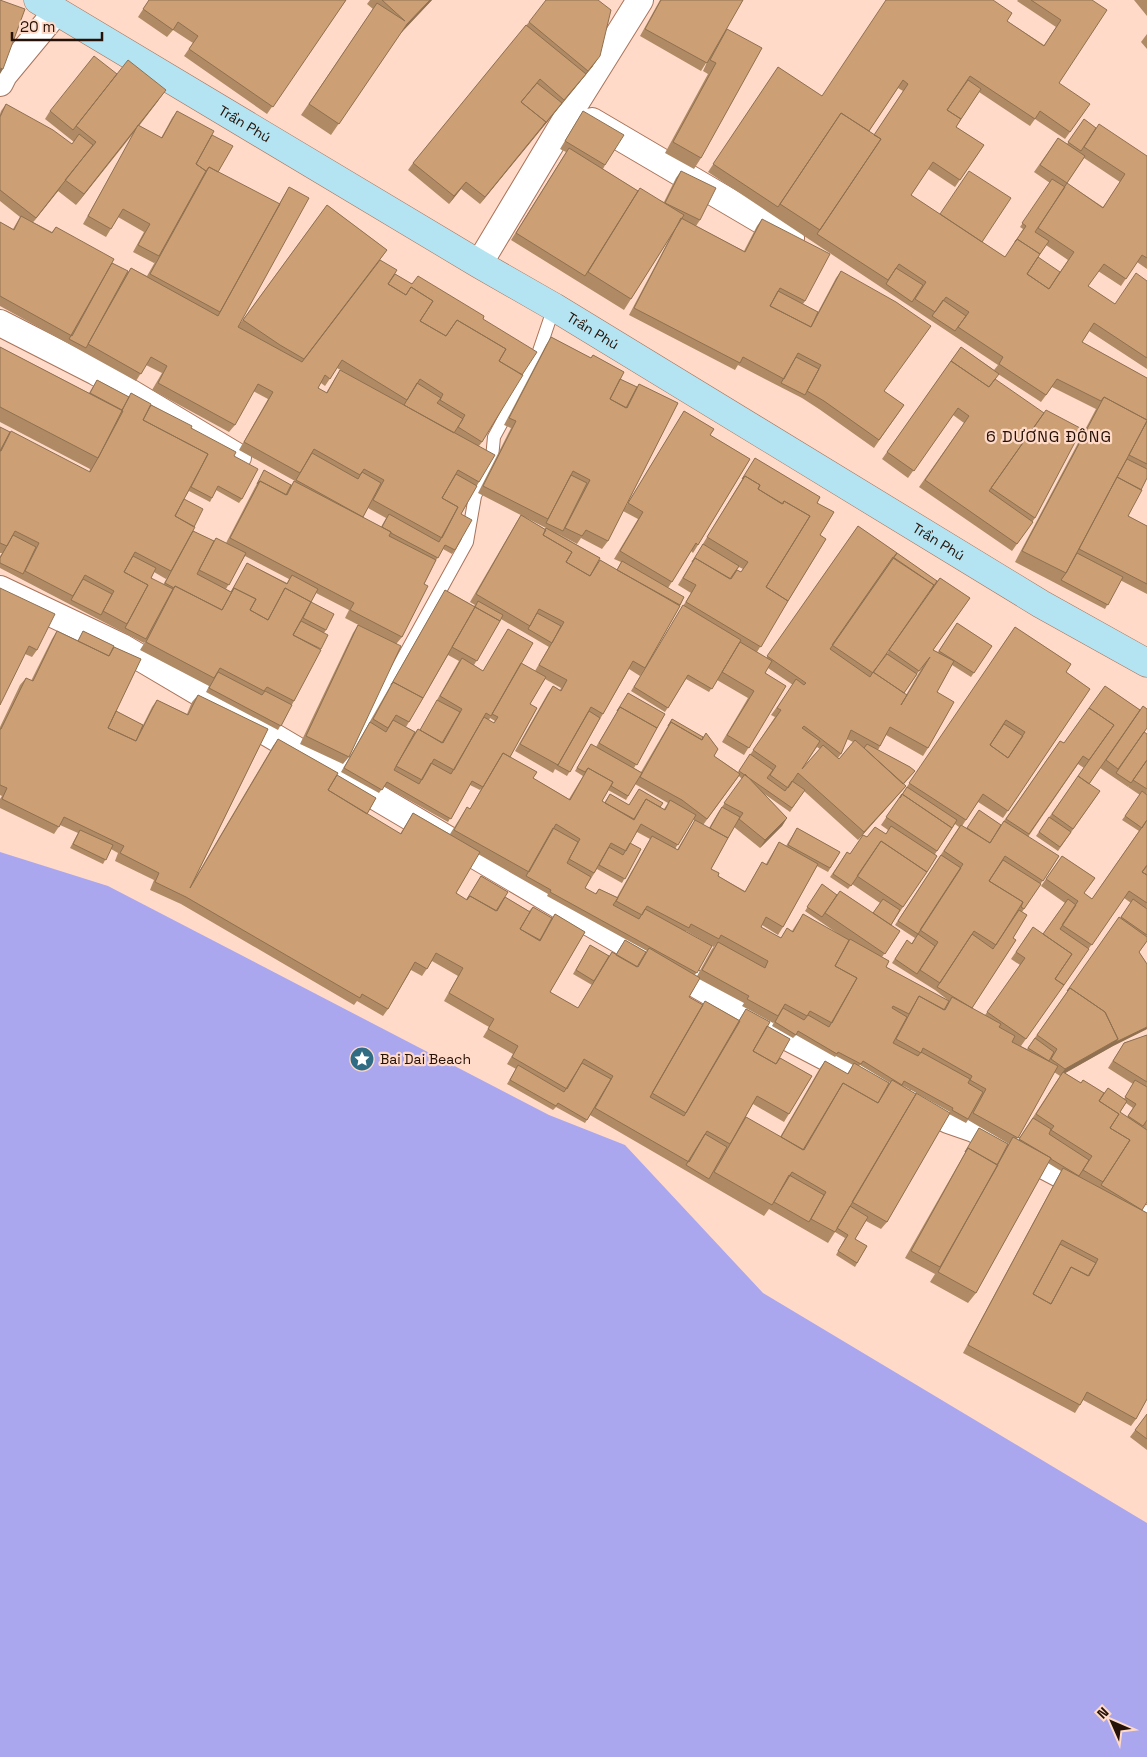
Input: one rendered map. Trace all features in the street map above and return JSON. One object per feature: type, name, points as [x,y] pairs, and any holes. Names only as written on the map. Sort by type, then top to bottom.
[{"type":"street","points":[[479,264],[640,0]]},
{"type":"street","points":[[0,83],[47,6]]},
{"type":"street","name":"Trần Phú","points":[[47,6],[554,307],[1041,604],[1147,663]]},
{"type":"street","points":[[572,109],[809,249]]},
{"type":"street","points":[[0,323],[96,372],[238,457]]},
{"type":"street","points":[[0,590],[122,647],[564,908],[791,1039],[905,1100],[912,1100],[948,1120],[974,1130],[1147,1220]]},
{"type":"lane","points":[[338,774],[467,542],[475,496],[492,458],[494,437],[537,357],[554,307]]},
{"type":"shaded area","points":[[0,852],[108,886],[549,1115],[625,1145],[763,1293],[1147,1523],[1147,1757],[0,1757]]},
{"type":"building","points":[[0,0],[25,9],[3,69],[0,68]]},
{"type":"building","points":[[149,0],[346,0],[273,107],[189,49],[198,36],[178,22],[173,30],[143,9]]},
{"type":"building","points":[[382,0],[430,0],[407,24],[339,124],[309,104],[377,3],[405,21]]},
{"type":"building","points":[[546,0],[598,0],[611,10],[600,56],[588,71],[529,22]]},
{"type":"building","points":[[661,0],[743,0],[707,63],[645,29]]},
{"type":"building","points":[[886,0],[993,0],[1012,13],[1007,21],[1044,46],[1061,20],[1031,0],[1092,0],[1107,10],[1059,83],[1090,104],[1070,132],[1040,111],[1035,119],[970,76],[947,110],[961,119],[956,127],[984,145],[960,180],[933,162],[911,195],[1005,257],[1017,239],[1040,254],[1027,274],[1049,289],[1074,252],[1038,228],[1067,183],[1103,208],[1125,174],[1084,147],[1099,124],[1147,156],[1147,258],[1142,255],[1126,279],[1104,264],[1088,286],[1115,304],[1136,273],[1147,281],[1147,358],[1094,323],[1082,342],[1147,378],[1147,420],[1104,397],[1101,401],[1057,379],[1046,395],[999,364],[1003,357],[958,327],[969,312],[946,297],[935,312],[915,299],[926,282],[899,264],[888,280],[817,234],[881,139],[874,135],[908,84],[903,80],[869,131],[841,113],[778,207],[713,164],[778,67],[822,96]]},
{"type":"building","points":[[526,25],[586,74],[564,100],[540,79],[521,102],[546,122],[485,197],[466,182],[454,196],[413,163]]},
{"type":"building","points":[[727,29],[762,48],[701,158],[673,142],[716,63],[710,60]]},
{"type":"building","points":[[94,56],[117,74],[73,130],[50,111]]},
{"type":"building","points":[[128,60],[166,90],[84,194],[65,180],[96,142],[76,126]]},
{"type":"building","points":[[968,80],[981,89],[961,119],[947,110]]},
{"type":"building","points":[[537,83],[562,103],[543,126],[546,122],[521,102]]},
{"type":"building","points":[[6,104],[53,130],[72,144],[79,134],[93,145],[36,218],[0,190],[0,117]]},
{"type":"building","points":[[177,111],[214,131],[196,164],[206,171],[159,256],[138,245],[150,224],[123,209],[111,229],[88,216],[138,125],[162,138]]},
{"type":"building","points":[[583,111],[624,135],[605,165],[565,141]]},
{"type":"building","points":[[841,113],[881,139],[820,230],[780,204]]},
{"type":"building","points":[[1084,119],[1096,128],[1081,151],[1068,142]]},
{"type":"building","points":[[212,135],[233,146],[218,172],[209,167],[206,171],[196,164]]},
{"type":"building","points":[[1058,138],[1085,156],[1067,183],[1040,165]]},
{"type":"building","points":[[569,148],[638,191],[585,276],[516,233]]},
{"type":"building","points":[[209,167],[280,204],[220,312],[150,274]]},
{"type":"building","points":[[681,171],[716,188],[700,220],[665,203]]},
{"type":"building","points":[[969,171],[1011,198],[982,242],[940,214]]},
{"type":"building","points":[[1052,179],[1065,187],[1035,232],[1049,241],[1040,254],[1017,239],[1026,226],[1022,223]]},
{"type":"building","points":[[289,187],[309,198],[238,327],[302,362],[380,260],[397,270],[388,284],[406,295],[411,287],[433,301],[420,321],[446,336],[457,320],[506,349],[499,361],[523,375],[482,442],[458,427],[465,415],[440,400],[443,394],[420,379],[407,400],[342,360],[330,379],[325,375],[318,388],[327,393],[340,370],[495,455],[479,482],[458,470],[442,498],[458,507],[442,538],[373,500],[384,480],[364,469],[360,475],[314,449],[300,473],[244,442],[273,392],[258,384],[235,425],[158,383],[167,366],[151,357],[141,374],[88,344],[131,268],[218,316]]},
{"type":"building","points":[[640,188],[684,215],[631,299],[588,272]]},
{"type":"building","points":[[327,205],[387,250],[304,359],[243,320]]},
{"type":"building","points":[[21,216],[52,233],[56,227],[114,259],[72,336],[0,296],[0,222],[14,230]]},
{"type":"building","points":[[681,218],[745,252],[762,219],[830,254],[805,301],[780,288],[770,306],[811,327],[841,271],[896,302],[931,326],[884,391],[904,405],[879,440],[807,391],[821,365],[798,353],[784,379],[743,357],[740,363],[634,308]]},
{"type":"building","points":[[1038,257],[1060,272],[1049,289],[1027,274]]},
{"type":"building","points":[[112,263],[128,271],[86,348],[69,339]]},
{"type":"building","points":[[896,268],[923,285],[912,302],[886,284]]},
{"type":"building","points":[[395,274],[412,284],[418,276],[484,316],[483,319],[537,352],[522,375],[499,361],[506,349],[457,320],[446,336],[420,321],[433,301],[411,287],[406,295],[388,284]]},
{"type":"building","points":[[778,291],[818,312],[811,327],[770,306]]},
{"type":"building","points":[[943,300],[966,316],[955,331],[932,316]]},
{"type":"building","points":[[551,337],[591,358],[593,355],[624,372],[610,399],[627,408],[639,384],[678,403],[608,541],[586,530],[582,536],[565,528],[590,480],[573,471],[548,519],[483,486],[516,421],[509,418]]},
{"type":"building","points":[[0,347],[123,411],[98,458],[0,407]]},
{"type":"building","points":[[961,347],[999,374],[989,387],[951,361]]},
{"type":"building","points":[[796,357],[819,369],[805,395],[781,383]]},
{"type":"building","points":[[951,361],[989,387],[995,379],[1044,413],[989,491],[1033,522],[1017,544],[925,480],[969,416],[958,408],[914,471],[887,452]]},
{"type":"building","points":[[620,379],[637,387],[626,408],[610,399]]},
{"type":"building","points":[[97,380],[129,397],[122,410],[90,393]]},
{"type":"building","points":[[417,383],[441,398],[437,403],[463,419],[454,433],[404,405]]},
{"type":"building","points":[[131,393],[151,404],[143,420],[208,454],[175,516],[195,527],[171,571],[135,552],[124,572],[148,585],[127,624],[103,611],[114,591],[85,575],[73,596],[25,571],[39,543],[15,531],[7,546],[0,543],[0,451],[11,431],[90,472]]},
{"type":"building","points":[[1104,397],[1147,421],[1066,573],[1022,551]]},
{"type":"building","points":[[151,405],[236,452],[234,456],[258,469],[242,499],[218,486],[212,498],[191,487],[208,454],[143,420]]},
{"type":"building","points":[[1046,410],[1082,429],[1035,518],[991,488]]},
{"type":"building","points":[[684,411],[714,429],[710,435],[750,459],[698,545],[696,543],[672,582],[620,551],[643,512],[628,503]]},
{"type":"building","points":[[1147,421],[1147,464],[1129,455]]},
{"type":"building","points":[[0,427],[10,432],[0,451]]},
{"type":"building","points":[[312,453],[358,479],[362,472],[381,483],[363,517],[296,480]]},
{"type":"building","points":[[755,458],[820,497],[817,503],[834,512],[820,535],[826,539],[788,601],[766,587],[810,516],[784,501],[782,504],[758,489],[760,485],[745,476],[742,479]]},
{"type":"building","points":[[1127,459],[1147,469],[1147,478],[1141,490],[1117,477]]},
{"type":"building","points":[[264,470],[291,485],[286,495],[260,481],[257,484]]},
{"type":"building","points":[[456,474],[477,486],[461,514],[472,520],[455,550],[445,545],[438,558],[382,527],[389,514],[439,542],[458,507],[442,498]]},
{"type":"building","points":[[571,475],[587,483],[563,531],[546,523]]},
{"type":"building","points":[[745,476],[760,485],[758,489],[783,504],[784,501],[810,516],[766,587],[788,601],[761,647],[686,602],[696,585],[683,578],[695,558],[731,579],[737,570],[741,572],[748,562],[707,537]]},
{"type":"building","points":[[1117,477],[1142,490],[1128,516],[1147,526],[1147,584],[1079,549]]},
{"type":"building","points":[[260,481],[287,495],[294,481],[391,532],[389,536],[436,560],[424,584],[428,586],[402,637],[350,610],[354,603],[230,538]]},
{"type":"building","points":[[184,499],[203,509],[194,527],[175,516]]},
{"type":"building","points":[[521,515],[546,530],[543,535],[572,552],[566,562],[590,576],[600,560],[680,606],[645,668],[633,661],[603,714],[591,707],[558,765],[520,744],[553,686],[561,691],[567,680],[539,665],[564,622],[539,609],[530,626],[476,594]]},
{"type":"building","points":[[858,526],[897,553],[830,649],[870,677],[873,672],[907,695],[901,705],[930,657],[919,671],[889,650],[940,578],[970,598],[933,650],[954,661],[937,692],[954,702],[928,748],[890,727],[880,746],[851,730],[841,754],[804,726],[802,728],[820,741],[802,769],[823,745],[839,759],[855,740],[906,786],[864,832],[798,773],[788,788],[770,775],[776,766],[753,750],[781,710],[777,708],[796,679],[804,685],[806,683],[767,656]]},
{"type":"building","points":[[546,528],[600,558],[590,576],[566,562],[572,552],[543,535]]},
{"type":"building","points":[[193,531],[214,541],[197,574],[231,592],[247,563],[287,584],[292,575],[318,589],[311,602],[285,588],[268,620],[250,610],[256,599],[234,588],[222,610],[175,586],[174,588],[165,583]]},
{"type":"building","points":[[13,535],[36,547],[23,574],[0,563],[0,558]]},
{"type":"building","points":[[216,538],[246,553],[229,585],[199,570]]},
{"type":"building","points":[[703,544],[739,566],[730,579],[695,558],[692,562]]},
{"type":"building","points":[[897,553],[937,581],[930,592],[934,585],[893,558]]},
{"type":"building","points":[[1077,553],[1123,577],[1108,605],[1061,580]]},
{"type":"building","points":[[133,556],[156,568],[151,578],[173,589],[146,639],[125,628],[148,585],[124,572]]},
{"type":"building","points":[[893,557],[934,585],[873,673],[832,645]]},
{"type":"building","points":[[622,561],[684,597],[680,605],[617,570]]},
{"type":"building","points":[[83,579],[112,594],[101,615],[71,600]]},
{"type":"building","points":[[175,586],[222,610],[234,588],[256,599],[250,610],[268,620],[285,588],[311,602],[293,635],[321,650],[294,701],[267,687],[264,691],[220,668],[214,678],[146,642]]},
{"type":"building","points":[[0,588],[55,614],[37,650],[29,646],[0,705]]},
{"type":"building","points":[[445,590],[475,607],[423,698],[393,682],[391,685]]},
{"type":"building","points":[[478,601],[503,615],[500,621],[475,607]]},
{"type":"building","points":[[311,602],[334,614],[326,630],[303,618]]},
{"type":"building","points":[[683,605],[741,640],[712,689],[688,675],[668,708],[634,687]]},
{"type":"building","points":[[475,607],[500,621],[477,661],[452,647]]},
{"type":"building","points":[[537,613],[561,626],[552,643],[528,629]]},
{"type":"building","points":[[301,621],[328,635],[321,649],[293,635]]},
{"type":"building","points":[[957,623],[992,646],[974,673],[939,651]]},
{"type":"building","points":[[358,625],[401,646],[349,757],[306,736]]},
{"type":"building","points":[[1015,627],[1071,664],[1066,672],[1090,689],[1008,811],[983,794],[966,820],[909,783]],"holes":[[[1006,720],[1025,732],[1008,758],[990,745]]]},
{"type":"building","points":[[508,629],[533,643],[491,716],[486,713],[454,770],[434,759],[422,780],[396,766],[418,729],[443,743],[462,709],[440,696],[462,658],[483,671]]},
{"type":"building","points":[[57,631],[109,656],[114,647],[141,659],[108,728],[136,741],[157,700],[188,715],[198,695],[268,729],[190,888],[278,739],[338,773],[328,790],[401,834],[413,813],[480,852],[456,893],[467,900],[470,896],[497,911],[505,897],[530,912],[520,929],[540,941],[555,914],[585,932],[550,992],[578,1008],[612,952],[638,967],[649,948],[700,978],[689,997],[703,1005],[650,1097],[684,1116],[746,1009],[770,1022],[753,1051],[776,1064],[780,1058],[812,1076],[789,1114],[757,1096],[730,1144],[707,1131],[689,1162],[595,1108],[613,1076],[584,1059],[567,1089],[512,1057],[518,1046],[488,1029],[494,1019],[449,993],[463,968],[436,953],[427,969],[415,962],[388,1009],[362,994],[360,998],[186,897],[155,882],[159,873],[120,853],[124,846],[64,817],[59,827],[2,799],[7,788],[0,785],[0,729],[26,678],[33,681]]},
{"type":"building","points":[[83,631],[114,646],[109,656],[78,641]]},
{"type":"building","points":[[740,642],[772,661],[765,673],[786,686],[749,748],[727,735],[754,691],[722,672]]},
{"type":"building","points":[[887,654],[917,674],[904,693],[873,672]]},
{"type":"building","points":[[521,663],[546,677],[530,704],[537,708],[510,757],[503,753],[483,787],[472,781],[451,819],[387,782],[382,790],[344,768],[370,722],[386,732],[393,720],[415,732],[394,770],[419,784],[431,763],[451,774],[484,717],[494,723],[498,717],[492,714]]},
{"type":"building","points":[[218,672],[262,695],[265,691],[292,705],[281,726],[209,688]]},
{"type":"building","points":[[393,682],[423,698],[409,722],[396,715],[388,728],[373,719]]},
{"type":"building","points":[[1105,686],[1140,710],[1089,784],[1078,776],[1114,725],[1089,708]]},
{"type":"building","points":[[628,693],[665,714],[657,728],[620,707],[617,711]]},
{"type":"building","points":[[437,700],[460,712],[442,743],[420,730]]},
{"type":"building","points":[[1143,706],[1147,709],[1147,728],[1118,769],[1106,760]]},
{"type":"building","points":[[620,707],[657,728],[637,765],[599,743]]},
{"type":"building","points":[[1089,708],[1114,725],[1089,760],[1083,756],[1029,834],[1006,819],[1060,741],[1064,743]]},
{"type":"building","points":[[116,711],[143,725],[136,741],[108,728]]},
{"type":"building","points":[[589,711],[600,718],[570,772],[557,765]]},
{"type":"building","points":[[672,719],[703,737],[702,740],[671,722],[668,726]]},
{"type":"building","points":[[671,722],[702,740],[706,733],[718,749],[714,756],[740,774],[707,819],[682,800],[640,777]]},
{"type":"building","points":[[1004,724],[1023,736],[1008,758],[990,745]]},
{"type":"building","points":[[1144,732],[1147,734],[1147,760],[1131,783],[1116,773]]},
{"type":"building","points":[[591,744],[642,773],[628,796],[611,786],[613,782],[588,768],[585,772],[577,768]]},
{"type":"building","points":[[867,744],[915,771],[903,784],[864,748]]},
{"type":"building","points":[[503,753],[537,772],[533,778],[570,800],[588,768],[613,782],[602,801],[634,820],[646,799],[665,810],[670,800],[696,815],[678,845],[641,824],[626,851],[611,843],[594,873],[569,859],[580,839],[556,824],[529,872],[454,830],[467,807],[470,809]]},
{"type":"building","points":[[750,754],[773,770],[767,778],[785,791],[792,781],[805,790],[792,808],[739,771]]},
{"type":"building","points":[[1147,760],[1147,789],[1133,780]]},
{"type":"building","points":[[745,774],[787,818],[765,840],[739,819],[743,813],[724,803]]},
{"type":"building","points":[[337,775],[376,798],[367,814],[328,790]]},
{"type":"building","points":[[1078,776],[1100,791],[1073,829],[1052,814]]},
{"type":"building","points":[[907,787],[957,820],[952,828],[902,794]]},
{"type":"building","points":[[639,789],[663,803],[660,807],[646,799],[634,819],[605,803],[610,794],[629,805]]},
{"type":"building","points":[[1142,791],[1147,795],[1147,820],[1142,828],[1125,816]]},
{"type":"building","points":[[902,794],[952,828],[937,851],[886,817]]},
{"type":"building","points":[[722,807],[740,817],[728,838],[710,828]]},
{"type":"building","points":[[979,810],[1001,825],[990,843],[967,828]]},
{"type":"building","points":[[1049,817],[1071,832],[1060,847],[1039,832]]},
{"type":"building","points":[[695,820],[728,838],[711,869],[719,873],[718,876],[745,892],[762,862],[767,865],[779,842],[818,864],[783,927],[766,917],[761,927],[781,938],[787,928],[793,932],[803,914],[849,940],[835,966],[857,978],[832,1023],[810,1011],[807,1016],[785,1004],[778,1016],[747,999],[749,996],[702,970],[718,942],[765,968],[768,961],[721,935],[719,939],[691,924],[689,928],[647,906],[642,915],[616,901],[652,836],[678,850]]},
{"type":"building","points":[[1147,820],[1147,865],[1142,872],[1147,875],[1147,903],[1129,891],[1092,945],[1062,925],[1078,901],[1046,879],[1062,856],[1095,878],[1084,893],[1092,899]]},
{"type":"building","points":[[1004,821],[1059,856],[1043,881],[1005,856],[989,881],[1023,902],[996,945],[974,931],[940,983],[920,970],[938,942],[920,930],[963,864],[944,851],[961,825],[990,843]]},
{"type":"building","points":[[891,826],[937,856],[927,872],[881,841],[851,886],[833,874],[847,852],[850,854],[863,835],[867,837],[875,827],[886,834]]},
{"type":"building","points":[[553,828],[578,842],[567,863],[591,877],[585,888],[596,894],[599,889],[618,898],[613,905],[639,919],[645,909],[712,946],[697,973],[550,892],[551,890],[526,876]]},
{"type":"building","points":[[797,828],[840,852],[830,868],[788,845]]},
{"type":"building","points":[[80,830],[113,845],[106,860],[73,844]]},
{"type":"building","points":[[881,841],[927,872],[903,907],[857,876]]},
{"type":"building","points":[[630,843],[641,849],[625,879],[599,865],[609,847],[623,855]]},
{"type":"building","points":[[941,855],[961,868],[918,934],[898,921]]},
{"type":"building","points":[[1003,860],[1041,884],[1024,909],[1021,907],[1023,902],[989,881]]},
{"type":"building","points":[[1147,866],[1147,875],[1142,872]]},
{"type":"building","points":[[481,876],[508,892],[496,911],[470,896],[467,899]]},
{"type":"building","points":[[822,884],[837,895],[822,917],[807,907]]},
{"type":"building","points":[[840,891],[900,931],[885,954],[825,913]]},
{"type":"building","points":[[883,899],[900,910],[891,925],[873,913]]},
{"type":"building","points":[[1068,899],[1076,905],[1060,929],[1089,949],[1064,985],[1055,979],[1072,954],[1043,934]]},
{"type":"building","points":[[1133,899],[1147,909],[1147,935],[1121,917]]},
{"type":"building","points":[[533,907],[552,918],[540,940],[520,929]]},
{"type":"building","points":[[1019,910],[1027,915],[1013,938],[1016,940],[972,1008],[937,987],[972,934],[993,949]]},
{"type":"building","points":[[1119,917],[1147,937],[1147,941],[1139,952],[1147,964],[1147,1027],[1116,1042],[1118,1039],[1105,1012],[1070,988],[1067,991]]},
{"type":"building","points":[[1033,927],[1072,954],[1055,979],[1064,985],[1026,1039],[987,1012],[1025,958],[1016,952]]},
{"type":"building","points":[[918,934],[935,946],[917,974],[895,959],[907,940],[912,944]]},
{"type":"building","points":[[850,939],[889,961],[886,967],[949,1001],[944,1010],[919,996],[909,1014],[893,1006],[892,1008],[907,1017],[893,1043],[918,1056],[921,1052],[970,1079],[968,1083],[983,1092],[968,1119],[952,1110],[953,1108],[904,1081],[902,1085],[863,1061],[861,1064],[838,1052],[837,1054],[798,1031],[796,1035],[775,1022],[783,1008],[804,1020],[808,1015],[829,1027],[857,978],[835,966]]},
{"type":"building","points":[[625,940],[646,952],[637,967],[616,955]]},
{"type":"building","points":[[590,945],[609,956],[594,981],[576,970]]},
{"type":"building","points":[[1070,988],[1105,1012],[1118,1039],[1065,1069],[1051,1059],[1057,1049],[1037,1035]]},
{"type":"building","points":[[919,996],[945,1010],[952,997],[1001,1024],[999,1027],[1015,1036],[1012,1042],[1058,1066],[1018,1138],[973,1113],[986,1089],[970,1080],[972,1076],[923,1048],[921,1053],[896,1039]]},
{"type":"building","points":[[705,1001],[740,1021],[686,1113],[652,1093]]},
{"type":"building","points":[[767,1026],[790,1039],[776,1064],[753,1051]]},
{"type":"building","points":[[1147,1035],[1147,1082],[1113,1061],[1124,1043]]},
{"type":"building","points":[[1035,1038],[1054,1052],[1049,1061],[1028,1048]]},
{"type":"building","points":[[825,1061],[848,1074],[854,1063],[889,1083],[878,1103],[843,1083],[803,1150],[781,1137]]},
{"type":"building","points":[[582,1063],[611,1079],[587,1120],[558,1103],[556,1106],[510,1080],[518,1065],[564,1092]]},
{"type":"building","points":[[1063,1072],[1081,1083],[1083,1080],[1104,1093],[1099,1101],[1119,1114],[1110,1128],[1130,1140],[1103,1182],[1083,1170],[1092,1156],[1051,1130],[1054,1126],[1036,1114]]},
{"type":"building","points":[[892,1080],[916,1094],[835,1232],[811,1219],[826,1192],[792,1172],[772,1205],[714,1172],[746,1117],[804,1150],[843,1083],[878,1103]]},
{"type":"building","points":[[1135,1080],[1147,1087],[1147,1120],[1143,1126],[1128,1116],[1136,1104],[1125,1097]]},
{"type":"building","points":[[1108,1088],[1127,1101],[1120,1112],[1147,1130],[1147,1202],[1142,1210],[1101,1185],[1130,1140],[1110,1128],[1119,1114],[1099,1101]]},
{"type":"building","points":[[916,1093],[950,1113],[887,1222],[852,1202]]},
{"type":"building","points":[[1033,1118],[1051,1129],[1049,1134],[1089,1160],[1079,1176],[1019,1139]]},
{"type":"building","points":[[979,1128],[1008,1144],[997,1165],[968,1148],[965,1152]]},
{"type":"building","points":[[705,1134],[727,1147],[709,1179],[686,1165]]},
{"type":"building","points":[[1013,1137],[1051,1158],[976,1293],[938,1272]]},
{"type":"building","points":[[968,1148],[998,1165],[940,1267],[911,1251]]},
{"type":"building","points":[[1063,1168],[1147,1213],[1147,1399],[1136,1419],[1087,1392],[1080,1405],[968,1345]],"holes":[[[1062,1240],[1098,1259],[1089,1276],[1071,1267],[1051,1304],[1033,1294]]]},
{"type":"building","points":[[789,1175],[824,1195],[809,1222],[774,1202]]},
{"type":"building","points":[[850,1206],[868,1217],[855,1239],[867,1246],[857,1263],[838,1251],[848,1235],[837,1228]]},
{"type":"building","points":[[1060,1244],[1096,1263],[1088,1276],[1071,1267],[1051,1304],[1033,1294]]},
{"type":"building","points":[[1147,1414],[1147,1439],[1135,1430]]},
{"type":"place","name":"Bai Dai Beach","points":[[362,1059]]},
{"type":"district","name":"6 DƯƠNG ĐÔNG","points":[[1049,436]]}]
